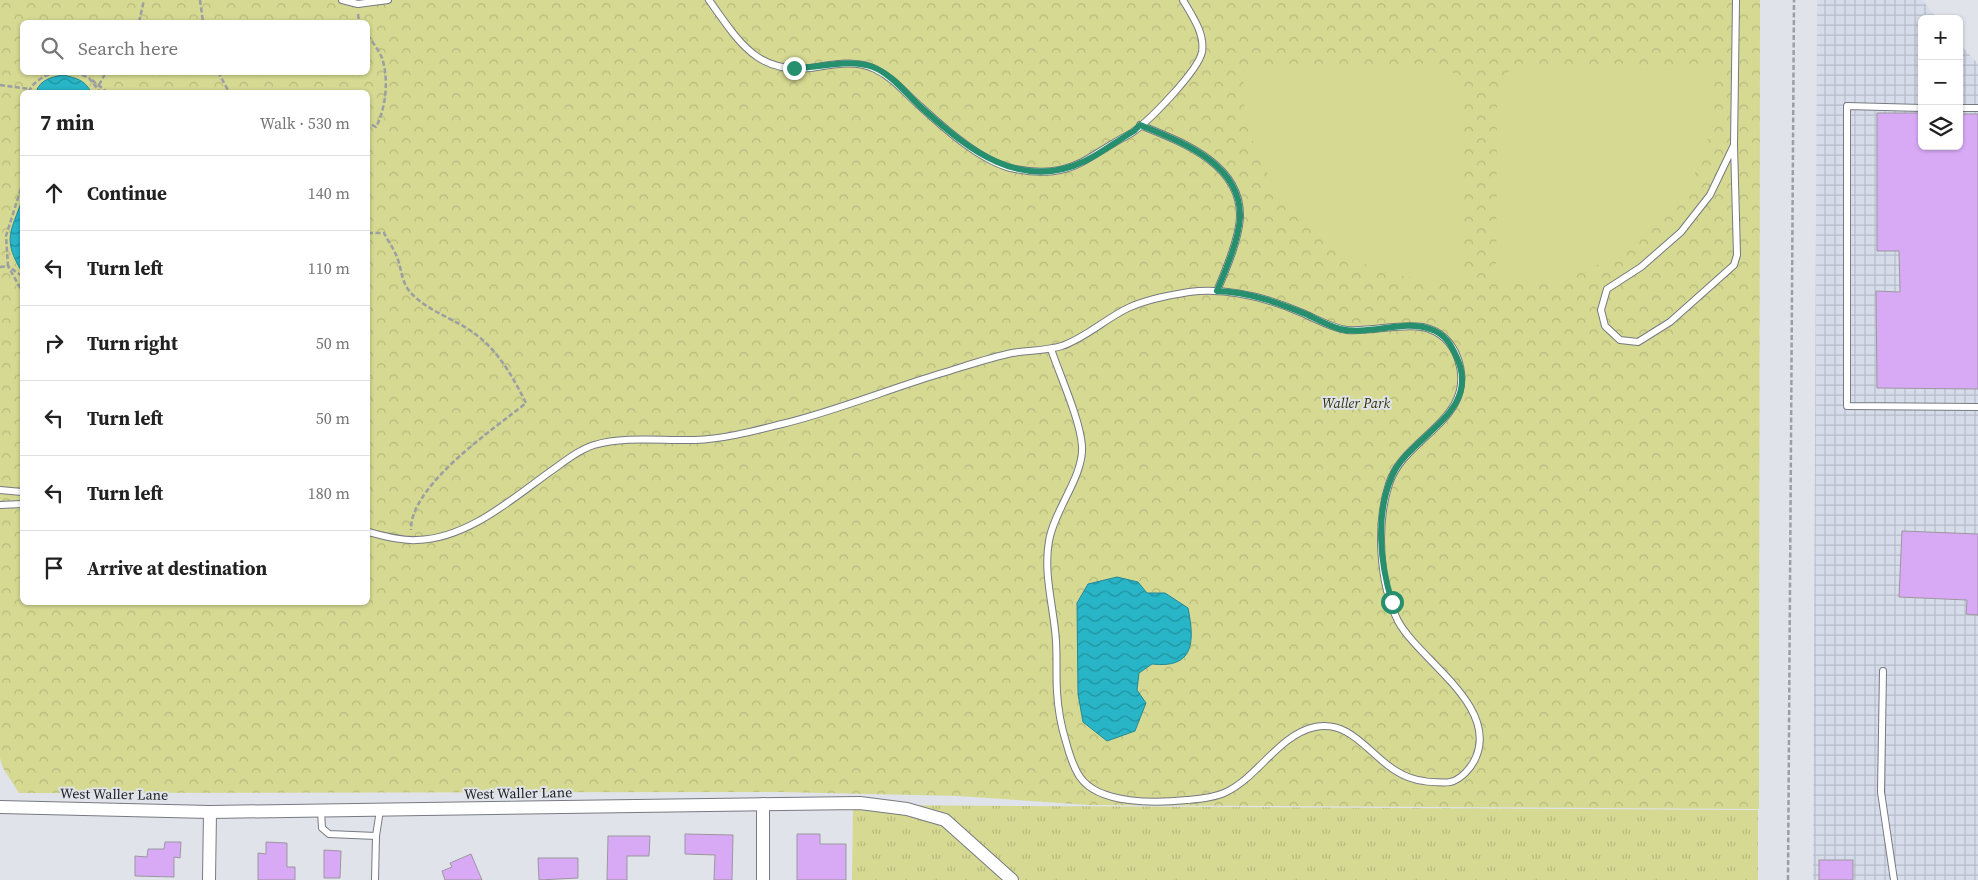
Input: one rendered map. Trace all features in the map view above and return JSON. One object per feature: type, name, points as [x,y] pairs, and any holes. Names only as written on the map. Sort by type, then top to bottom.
[{"type":"street","name":"West Waller Lane","points":[[0,807],[210,812],[860,802],[907,809],[945,820],[1012,880]]},
{"type":"street","points":[[763,804],[763,880]]},
{"type":"street","points":[[209,880],[210,812]]},
{"type":"lane","points":[[342,0],[358,4],[388,0]]},
{"type":"lane","points":[[709,0],[743,47],[774,66],[794,68],[855,64],[873,67],[893,79],[950,132],[993,161],[1014,169],[1037,172],[1060,170],[1086,161],[1134,131],[1187,79],[1194,70],[1202,53],[1202,38],[1184,0]]},
{"type":"lane","points":[[1734,145],[1710,194],[1681,232],[1641,267],[1608,289],[1601,310],[1606,326],[1620,340],[1638,342],[1670,322],[1734,265],[1736,254],[1734,145],[1736,0]]},
{"type":"lane","points":[[1918,108],[1847,106],[1847,406],[1978,407]]},
{"type":"lane","points":[[1963,108],[1978,108]]},
{"type":"lane","points":[[1140,125],[1198,152],[1222,169],[1232,183],[1239,199],[1240,219],[1217,291]]},
{"type":"lane","points":[[370,532],[412,541],[432,539],[456,531],[485,517],[585,448],[616,442],[704,440],[756,430],[856,403],[930,377],[1011,354],[1051,349],[1093,332],[1127,309],[1191,292],[1217,291],[1272,300],[1340,329],[1378,330],[1412,326],[1429,328],[1442,335],[1452,345],[1460,363],[1462,380],[1458,398],[1449,415],[1398,464],[1388,489],[1381,524],[1383,566],[1398,621],[1416,645],[1452,683],[1476,717],[1480,739],[1477,756],[1465,774],[1449,782],[1427,782],[1402,775],[1383,764],[1355,736],[1341,728],[1327,726],[1309,728],[1296,736],[1237,786],[1220,795],[1183,801],[1124,800],[1102,795],[1090,788],[1080,777],[1071,759],[1060,720],[1057,698],[1057,645],[1047,561],[1054,520],[1073,479],[1082,451],[1067,394],[1051,349]]},
{"type":"lane","points":[[0,490],[20,492]]},
{"type":"lane","points":[[0,505],[20,504]]},
{"type":"lane","points":[[1884,671],[1881,792],[1894,880]]},
{"type":"lane","points":[[375,880],[376,836],[380,810]]},
{"type":"lane","points":[[321,811],[322,828],[329,834],[376,836]]},
{"type":"path","points":[[139,20],[144,0]]},
{"type":"path","points":[[200,0],[203,20]]},
{"type":"path","points":[[1788,880],[1794,0]]},
{"type":"path","points":[[370,38],[382,58],[385,79],[384,102],[380,118],[376,127],[370,124]]},
{"type":"path","points":[[31,90],[45,75]]},
{"type":"path","points":[[82,75],[105,90]]},
{"type":"path","points":[[99,85],[104,75]]},
{"type":"path","points":[[220,75],[228,90]]},
{"type":"path","points":[[89,78],[98,90]]},
{"type":"path","points":[[0,85],[25,90]]},
{"type":"path","points":[[20,191],[6,236],[8,266],[20,287]]},
{"type":"path","points":[[370,233],[384,234],[397,256],[403,283],[412,294],[439,313],[472,331],[489,347],[515,380],[526,403],[460,456],[429,488],[411,524],[412,541]]},
{"type":"path","points":[[0,267],[8,266],[20,275]]},
{"type":"shaded area","points":[[1817,0],[1922,0],[1935,15],[1918,15],[1918,150],[1963,150],[1963,47],[1978,64],[1978,880],[1813,880]]},
{"type":"green space","name":"Waller Park","points":[[0,0],[1760,0],[1759,809],[1089,805],[958,796],[780,792],[19,793],[3,768],[0,758]]},
{"type":"green space","points":[[1243,68],[1449,68],[1463,83],[1462,282],[1431,281],[1401,276],[1373,267],[1347,255],[1323,240],[1301,220],[1282,197],[1253,143],[1245,113]]},
{"type":"green space","points":[[1528,68],[1714,70],[1712,118],[1709,137],[1696,171],[1683,194],[1667,215],[1648,233],[1626,249],[1603,262],[1579,272],[1539,281],[1496,283],[1497,95],[1503,77],[1509,71]]},
{"type":"green space","points":[[853,805],[1758,810],[1758,880],[852,880]]},
{"type":"water","points":[[63,75],[72,77],[80,80],[90,90],[37,90],[46,80]]},
{"type":"water","points":[[20,206],[20,268],[10,243],[12,228]]},
{"type":"water","points":[[1117,577],[1138,582],[1147,593],[1165,593],[1188,608],[1191,642],[1184,657],[1176,662],[1152,664],[1139,673],[1137,690],[1146,703],[1135,731],[1107,741],[1083,722],[1078,694],[1077,603],[1088,584]]},
{"type":"building","points":[[1877,113],[1918,113],[1918,150],[1963,150],[1963,114],[1978,114],[1978,389],[1877,388],[1876,291],[1900,292],[1899,251],[1877,251]]},
{"type":"building","points":[[1902,531],[1978,534],[1978,615],[1966,614],[1967,600],[1899,597]]},
{"type":"building","points":[[685,834],[733,835],[732,880],[714,880],[715,855],[685,854]]},
{"type":"building","points":[[797,834],[820,834],[820,844],[846,844],[846,880],[797,880]]},
{"type":"building","points":[[608,836],[650,836],[649,856],[627,856],[627,880],[607,880]]},
{"type":"building","points":[[165,842],[181,842],[180,858],[174,857],[174,877],[135,876],[135,856],[147,857],[148,849],[164,849]]},
{"type":"building","points":[[266,842],[287,843],[287,867],[295,867],[295,880],[258,880],[258,853],[266,854]]},
{"type":"building","points":[[324,850],[341,851],[340,878],[324,878]]},
{"type":"building","points":[[471,854],[482,880],[445,880],[442,871],[452,867],[450,863]]},
{"type":"building","points":[[538,858],[578,858],[578,878],[539,880]]},
{"type":"building","points":[[1819,860],[1853,860],[1853,880],[1819,880]]},
{"type":"route","points":[[794,68],[815,68],[834,64],[855,64],[873,67],[893,79],[920,107],[950,132],[993,161],[1014,169],[1037,172],[1060,170],[1086,161],[1134,131],[1140,125],[1198,152],[1222,169],[1232,183],[1239,199],[1240,219],[1217,291],[1272,300],[1340,329],[1378,330],[1412,326],[1429,328],[1442,335],[1452,345],[1460,363],[1462,380],[1458,398],[1449,415],[1411,450],[1398,464],[1392,476],[1383,507],[1381,524],[1382,557],[1386,584],[1392,602]]}]
